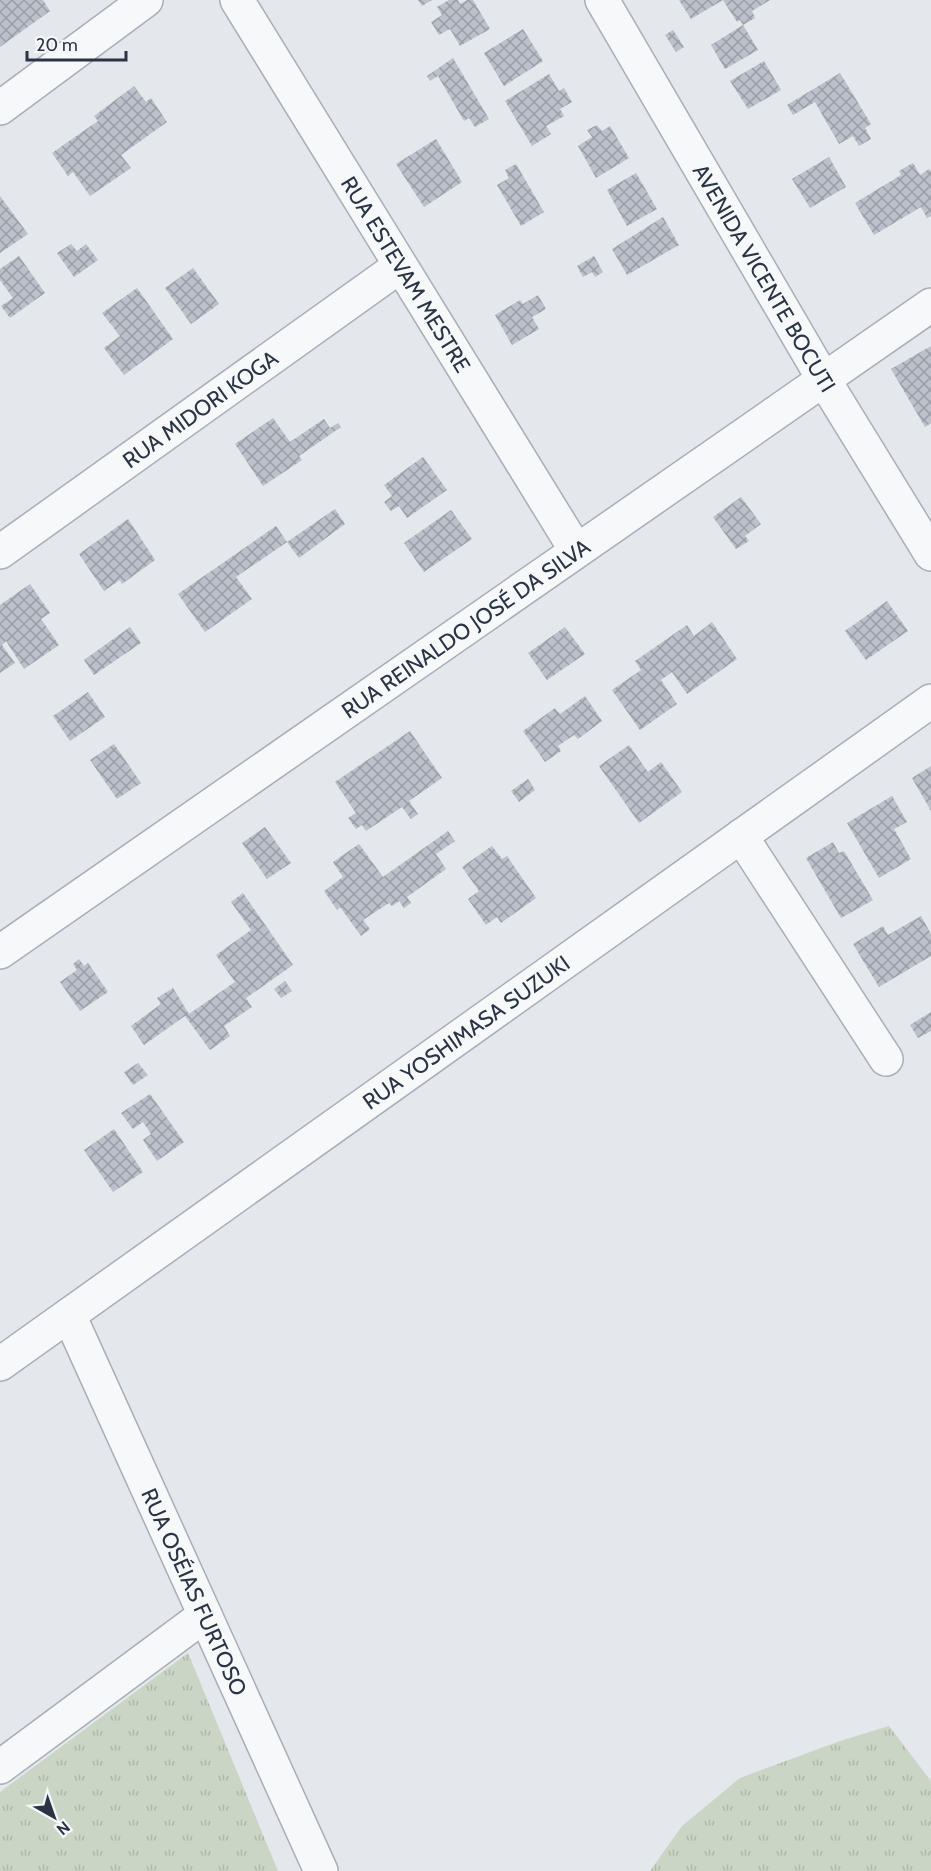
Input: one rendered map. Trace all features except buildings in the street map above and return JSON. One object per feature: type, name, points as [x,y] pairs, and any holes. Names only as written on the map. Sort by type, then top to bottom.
[{"type":"street","points":[[0,108],[146,0]]},
{"type":"street","name":"RUA ESTEVAM MESTRE","points":[[237,0],[576,550]]},
{"type":"street","name":"AVENIDA VICENTE BOCUTI","points":[[602,0],[824,380],[931,554]]},
{"type":"street","name":"RUA MIDORI KOGA","points":[[0,552],[400,266]]},
{"type":"street","name":"RUA REINALDO JOSÉ DA SILVA","points":[[0,952],[931,305]]},
{"type":"street","name":"RUA YOSHIMASA SUZUKI","points":[[0,1364],[931,701]]},
{"type":"street","points":[[741,836],[886,1059]]},
{"type":"street","name":"RUA OSÉIAS FURTOSO","points":[[69,1315],[321,1871]]},
{"type":"street","points":[[0,1767],[205,1615]]},
{"type":"green space","points":[[188,1653],[278,1871],[0,1871],[0,1792]]},
{"type":"green space","points":[[889,1726],[931,1781],[931,1871],[650,1871],[682,1826],[740,1778],[840,1741]]}]
